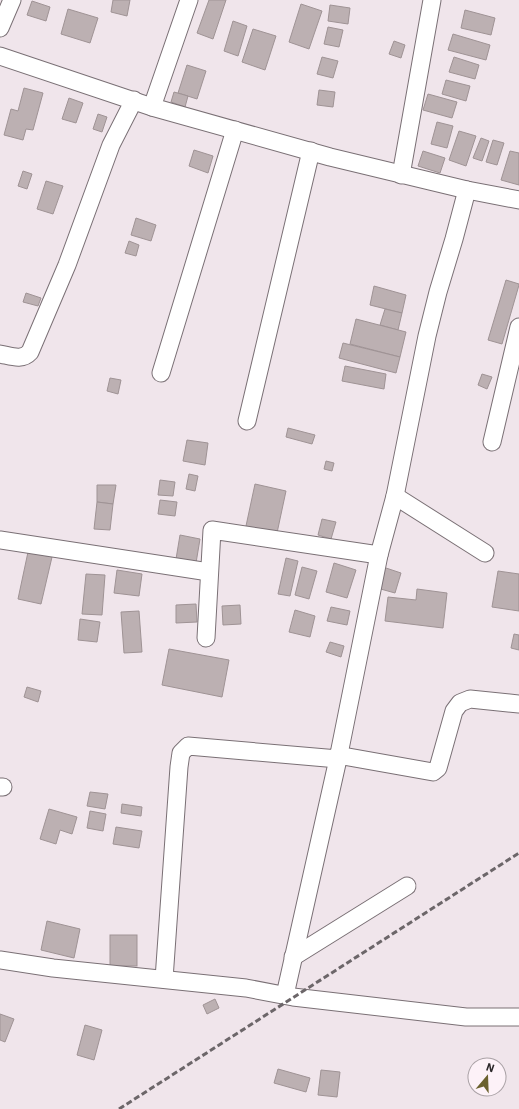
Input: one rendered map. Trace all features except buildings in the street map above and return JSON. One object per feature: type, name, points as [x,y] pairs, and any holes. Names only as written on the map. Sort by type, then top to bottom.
[{"type":"street","points":[[0,28],[12,0]]},
{"type":"street","points":[[152,107],[188,0]]},
{"type":"street","points":[[401,175],[432,0]]},
{"type":"street","points":[[0,56],[152,107],[330,157],[401,175],[519,200]]},
{"type":"street","points":[[0,354],[22,358],[27,356],[30,352],[67,265],[111,145],[134,100]]},
{"type":"street","points":[[161,373],[235,130]]},
{"type":"street","points":[[247,421],[311,151]]},
{"type":"street","points":[[284,996],[338,759],[379,555],[394,496],[427,336],[467,190]]},
{"type":"street","points":[[492,442],[519,328]]},
{"type":"street","points":[[394,496],[485,553]]},
{"type":"street","points":[[206,638],[212,530],[379,555]]},
{"type":"street","points":[[0,540],[210,572]]},
{"type":"street","points":[[164,980],[179,767],[181,753],[188,746],[338,759],[343,756],[433,772],[438,768],[454,711],[460,703],[470,699],[519,704]]},
{"type":"street","points":[[293,958],[407,886]]},
{"type":"street","points":[[0,960],[53,968],[246,988],[284,996],[466,1017],[519,1016]]},
{"type":"railway","points":[[119,1109],[519,853]]}]
